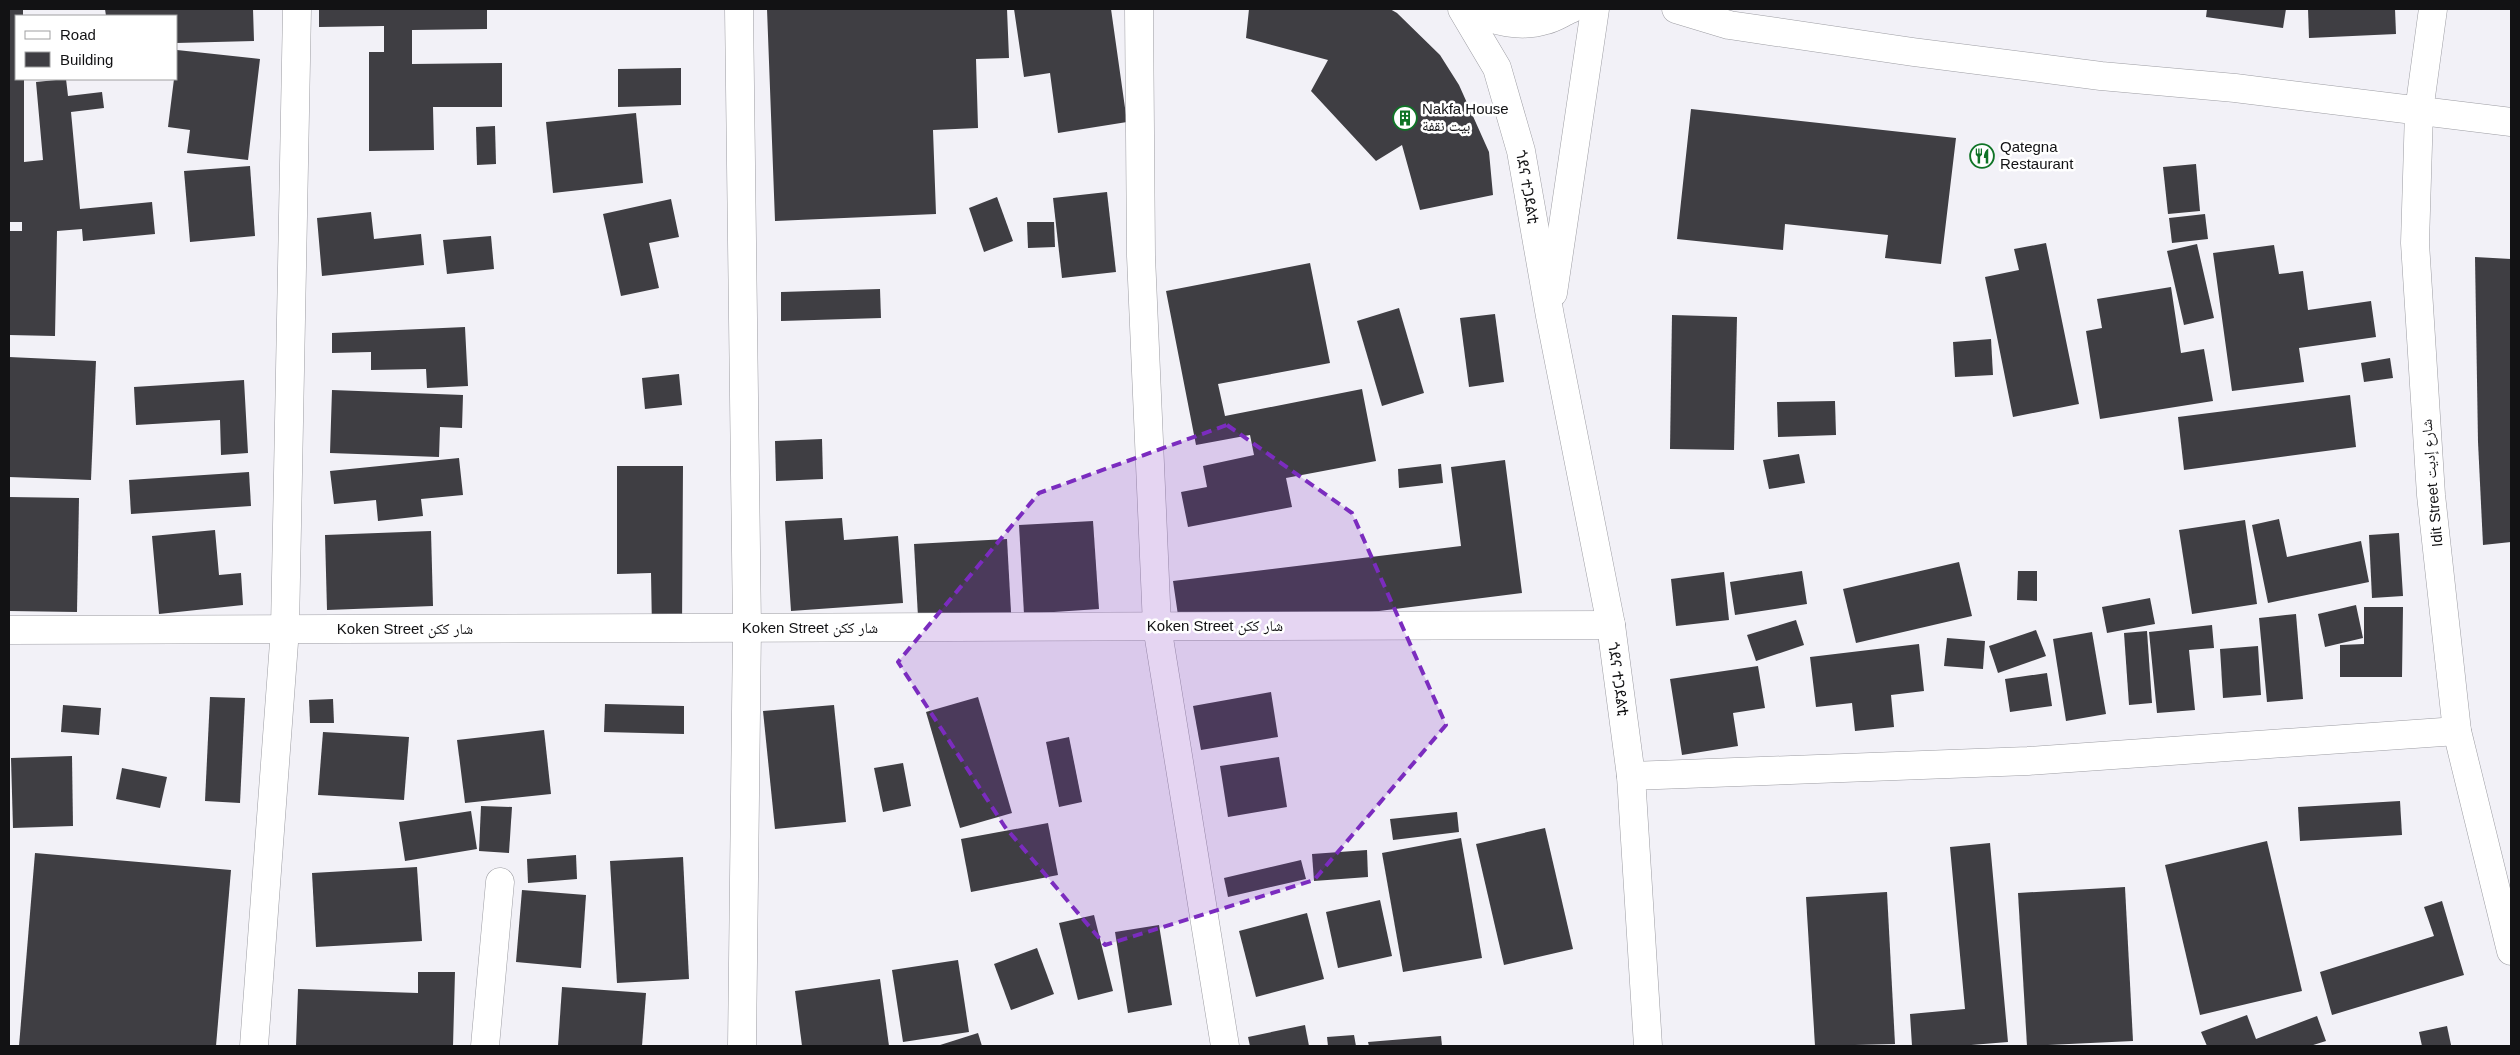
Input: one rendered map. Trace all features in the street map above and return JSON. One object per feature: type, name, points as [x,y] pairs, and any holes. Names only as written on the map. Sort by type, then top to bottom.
[{"type":"street","points":[[254,1046],[285,630],[297,9]]},
{"type":"street","points":[[739,9],[747,628],[742,1046]]},
{"type":"street","points":[[1139,9],[1142,256],[1156,626],[1226,1046]]},
{"type":"street","name":"ጎደና ተጋደልቲ","points":[[1462,9],[1497,68],[1521,151],[1550,316],[1611,624],[1631,776],[1648,1046]]},
{"type":"street","points":[[1472,9],[1484,16],[1514,23],[1546,21],[1571,9]]},
{"type":"street","name":"ጎደና ተጋደልቲ","points":[[1550,316],[1595,9]]},
{"type":"street","points":[[1676,9],[1729,25],[1913,52],[2101,76],[2235,88],[2511,122]]},
{"type":"street","name":"Idit Street شارع إديت","points":[[2433,9],[2418,111],[2415,243],[2431,494],[2457,731],[2511,952]]},
{"type":"street","name":"Koken Street شار ككن","points":[[9,630],[1611,624]]},
{"type":"street","points":[[1631,776],[2028,761],[2457,731]]},
{"type":"street","points":[[485,1046],[500,882]]},
{"type":"highlighted area","points":[[1227,425],[1352,513],[1446,725],[1314,880],[1105,945],[1005,827],[898,662],[1039,493]]},
{"type":"building","points":[[9,9],[23,9],[23,15],[15,15],[15,80],[24,80],[24,162],[43,160],[36,82],[66,80],[68,96],[102,92],[104,108],[71,112],[80,209],[152,202],[155,234],[83,241],[82,229],[57,231],[55,336],[9,335],[9,231],[22,231],[22,222],[9,222]]},
{"type":"building","points":[[105,9],[253,9],[254,41],[178,43],[178,15],[106,15]]},
{"type":"building","points":[[319,9],[487,9],[487,29],[412,30],[412,64],[502,63],[502,107],[433,107],[434,150],[369,151],[369,52],[384,52],[384,26],[319,27]]},
{"type":"building","points":[[767,9],[1007,9],[1009,58],[976,59],[978,128],[933,130],[936,214],[775,221]]},
{"type":"building","points":[[1014,9],[1111,9],[1127,122],[1058,133],[1050,73],[1024,77]]},
{"type":"building","name":"Nakfa House بيت نقفة","points":[[1249,9],[1390,9],[1397,13],[1440,55],[1459,85],[1489,152],[1493,195],[1420,210],[1402,145],[1376,161],[1311,91],[1328,60],[1246,38]]},
{"type":"building","points":[[2207,9],[2286,9],[2283,28],[2206,17]]},
{"type":"building","points":[[2308,9],[2395,9],[2396,34],[2309,38]]},
{"type":"building","points":[[178,50],[260,59],[248,160],[187,153],[190,130],[168,127],[174,80],[178,80]]},
{"type":"building","points":[[681,68],[681,105],[618,107],[618,69]]},
{"type":"building","points":[[1691,109],[1956,138],[1941,264],[1885,258],[1888,235],[1785,224],[1783,250],[1677,239]]},
{"type":"building","points":[[636,113],[643,183],[553,193],[546,122]]},
{"type":"building","points":[[495,126],[496,164],[477,165],[476,127]]},
{"type":"building","points":[[2196,164],[2200,211],[2168,214],[2163,167]]},
{"type":"building","points":[[250,166],[255,236],[190,242],[184,171]]},
{"type":"building","points":[[1107,192],[1116,272],[1062,278],[1053,198]]},
{"type":"building","points":[[997,197],[1013,241],[984,252],[969,208]]},
{"type":"building","points":[[671,199],[679,237],[649,243],[659,288],[621,296],[603,214]]},
{"type":"building","points":[[371,212],[374,239],[421,234],[424,265],[322,276],[317,218]]},
{"type":"building","points":[[2205,214],[2208,239],[2172,243],[2169,218]]},
{"type":"building","points":[[1027,222],[1054,222],[1055,247],[1028,248]]},
{"type":"building","points":[[491,236],[494,269],[447,274],[443,240]]},
{"type":"building","points":[[2046,243],[2079,404],[2013,417],[1985,277],[2019,270],[2014,249]]},
{"type":"building","points":[[2197,244],[2214,318],[2184,325],[2167,251]]},
{"type":"building","points":[[2274,245],[2279,274],[2303,271],[2308,310],[2371,301],[2376,337],[2299,348],[2304,382],[2232,391],[2213,253]]},
{"type":"building","points":[[2475,257],[2511,259],[2511,542],[2483,545],[2478,442]]},
{"type":"building","points":[[1310,263],[1330,363],[1218,384],[1225,416],[1362,389],[1376,461],[1286,478],[1292,507],[1188,527],[1181,492],[1207,487],[1203,466],[1254,455],[1250,435],[1196,445],[1166,291]]},
{"type":"building","points":[[2171,287],[2181,353],[2204,349],[2213,401],[2100,419],[2086,331],[2102,328],[2097,299]]},
{"type":"building","points":[[880,289],[881,318],[781,321],[781,292]]},
{"type":"building","points":[[1399,308],[1424,393],[1382,406],[1357,321]]},
{"type":"building","points":[[1495,314],[1504,382],[1469,387],[1460,318]]},
{"type":"building","points":[[1672,315],[1737,317],[1734,450],[1670,449]]},
{"type":"building","points":[[465,327],[468,386],[427,388],[426,369],[371,370],[371,352],[332,353],[332,333]]},
{"type":"building","points":[[1991,339],[1993,375],[1955,377],[1953,342]]},
{"type":"building","points":[[9,357],[96,361],[91,480],[9,477]]},
{"type":"building","points":[[2390,358],[2393,378],[2364,382],[2361,363]]},
{"type":"building","points":[[679,374],[682,405],[645,409],[642,378]]},
{"type":"building","points":[[244,380],[248,453],[221,455],[220,420],[136,425],[134,387]]},
{"type":"building","points":[[332,390],[463,395],[462,428],[440,427],[439,457],[330,453]]},
{"type":"building","points":[[2350,395],[2356,447],[2184,470],[2178,417]]},
{"type":"building","points":[[1835,401],[1836,435],[1778,437],[1777,402]]},
{"type":"building","points":[[822,439],[823,479],[776,481],[775,441]]},
{"type":"building","points":[[1799,454],[1805,483],[1769,489],[1763,460]]},
{"type":"building","points":[[459,458],[463,495],[421,499],[423,516],[378,521],[376,500],[334,504],[330,471]]},
{"type":"building","points":[[1505,460],[1522,593],[1181,636],[1173,581],[1461,546],[1451,467]]},
{"type":"building","points":[[1441,464],[1443,483],[1399,488],[1398,469]]},
{"type":"building","points":[[617,466],[683,466],[682,630],[652,630],[651,573],[617,574]]},
{"type":"building","points":[[249,472],[251,506],[131,514],[129,480]]},
{"type":"building","points":[[9,497],[79,498],[77,612],[9,611]]},
{"type":"building","points":[[842,518],[844,540],[898,536],[903,603],[791,611],[785,521]]},
{"type":"building","points":[[2279,519],[2287,557],[2361,541],[2369,582],[2268,603],[2252,525]]},
{"type":"building","points":[[2245,520],[2257,604],[2192,614],[2179,530]]},
{"type":"building","points":[[1093,521],[1099,609],[1024,614],[1019,525]]},
{"type":"building","points":[[215,530],[219,575],[241,573],[243,605],[159,614],[152,536]]},
{"type":"building","points":[[431,531],[433,606],[327,610],[325,535]]},
{"type":"building","points":[[2399,533],[2403,596],[2372,598],[2369,535]]},
{"type":"building","points":[[1007,539],[1012,630],[919,635],[914,544]]},
{"type":"building","points":[[1959,562],[1972,616],[1856,643],[1843,589]]},
{"type":"building","points":[[1802,571],[1807,604],[1735,615],[1730,582]]},
{"type":"building","points":[[2018,571],[2037,571],[2037,601],[2017,600]]},
{"type":"building","points":[[1724,572],[1729,620],[1676,626],[1671,579]]},
{"type":"building","points":[[2150,598],[2155,624],[2107,633],[2102,607]]},
{"type":"building","points":[[2356,605],[2363,638],[2325,647],[2318,614]]},
{"type":"building","points":[[2364,607],[2403,607],[2402,677],[2340,677],[2340,645],[2364,644]]},
{"type":"building","points":[[2296,614],[2303,699],[2267,702],[2259,618]]},
{"type":"building","points":[[1796,620],[1804,645],[1756,661],[1747,635]]},
{"type":"building","points":[[2212,625],[2214,648],[2189,650],[2195,710],[2157,713],[2149,632]]},
{"type":"building","points":[[2036,630],[2046,656],[1998,673],[1989,646]]},
{"type":"building","points":[[2147,631],[2152,703],[2129,705],[2124,633]]},
{"type":"building","points":[[2092,632],[2106,714],[2066,721],[2053,639]]},
{"type":"building","points":[[1947,638],[1985,641],[1983,669],[1944,666]]},
{"type":"building","points":[[1919,644],[1924,691],[1891,695],[1894,727],[1855,731],[1852,703],[1816,707],[1810,657]]},
{"type":"building","points":[[2258,646],[2261,695],[2223,698],[2220,649]]},
{"type":"building","points":[[1758,666],[1765,708],[1733,713],[1738,746],[1682,755],[1670,679]]},
{"type":"building","points":[[2047,673],[2052,706],[2010,712],[2005,679]]},
{"type":"building","points":[[1271,692],[1278,737],[1201,750],[1193,706]]},
{"type":"building","points":[[210,697],[245,698],[240,803],[205,801]]},
{"type":"building","points":[[978,697],[1012,813],[960,828],[926,712]]},
{"type":"building","points":[[333,699],[334,723],[310,723],[309,700]]},
{"type":"building","points":[[605,704],[684,706],[684,734],[604,732]]},
{"type":"building","points":[[63,705],[101,708],[99,735],[61,732]]},
{"type":"building","points":[[834,705],[846,822],[775,829],[763,711]]},
{"type":"building","points":[[544,730],[551,794],[465,803],[457,740]]},
{"type":"building","points":[[323,732],[409,737],[404,800],[318,795]]},
{"type":"building","points":[[1069,737],[1082,802],[1059,807],[1046,742]]},
{"type":"building","points":[[72,756],[73,826],[13,828],[11,758]]},
{"type":"building","points":[[1279,757],[1287,807],[1228,817],[1220,766]]},
{"type":"building","points":[[903,763],[911,806],[883,812],[874,768]]},
{"type":"building","points":[[122,768],[167,777],[160,808],[116,799]]},
{"type":"building","points":[[2400,801],[2402,835],[2300,841],[2298,807]]},
{"type":"building","points":[[481,806],[512,807],[509,853],[479,851]]},
{"type":"building","points":[[471,811],[477,849],[405,861],[399,822]]},
{"type":"building","points":[[1457,812],[1459,832],[1393,840],[1390,819]]},
{"type":"building","points":[[1048,823],[1058,875],[971,892],[961,839]]},
{"type":"building","points":[[1545,828],[1573,949],[1504,965],[1476,844]]},
{"type":"building","points":[[1461,838],[1482,958],[1403,972],[1382,853]]},
{"type":"building","points":[[2267,841],[2302,991],[2200,1015],[2165,865]]},
{"type":"building","points":[[1990,843],[2008,1042],[1959,1046],[1912,1046],[1910,1014],[1965,1009],[1950,847]]},
{"type":"building","points":[[1367,850],[1368,877],[1314,881],[1312,854]]},
{"type":"building","points":[[35,853],[231,870],[216,1046],[19,1046]]},
{"type":"building","points":[[576,855],[577,879],[528,883],[527,859]]},
{"type":"building","points":[[683,857],[689,979],[617,983],[610,861]]},
{"type":"building","points":[[1301,860],[1306,879],[1228,897],[1224,878]]},
{"type":"building","points":[[417,867],[422,941],[316,947],[312,873]]},
{"type":"building","points":[[2125,887],[2133,1041],[2027,1046],[2018,893]]},
{"type":"building","points":[[522,890],[586,895],[581,968],[516,962]]},
{"type":"building","points":[[1887,892],[1895,1044],[1815,1046],[1806,897]]},
{"type":"building","points":[[1380,900],[1392,956],[1338,968],[1326,912]]},
{"type":"building","points":[[2442,901],[2464,975],[2332,1015],[2320,972],[2434,936],[2424,907]]},
{"type":"building","points":[[1307,913],[1324,979],[1256,997],[1239,931]]},
{"type":"building","points":[[1094,915],[1113,991],[1078,1000],[1059,923]]},
{"type":"building","points":[[1159,925],[1172,1005],[1128,1013],[1115,932]]},
{"type":"building","points":[[1037,948],[1054,994],[1011,1010],[994,964]]},
{"type":"building","points":[[958,960],[969,1032],[903,1042],[892,970]]},
{"type":"building","points":[[418,972],[455,972],[453,1046],[296,1046],[298,989],[418,993]]},
{"type":"building","points":[[880,979],[889,1046],[802,1046],[795,991]]},
{"type":"building","points":[[562,987],[646,993],[642,1046],[558,1046]]},
{"type":"building","points":[[2247,1015],[2256,1039],[2317,1016],[2326,1041],[2310,1046],[2207,1046],[2201,1032]]},
{"type":"building","points":[[1305,1025],[1309,1046],[1250,1046],[1248,1037]]},
{"type":"building","points":[[2447,1026],[2451,1045],[2422,1046],[2419,1032]]},
{"type":"building","points":[[978,1033],[982,1046],[937,1046]]},
{"type":"building","points":[[1354,1035],[1356,1046],[1328,1046],[1327,1037]]},
{"type":"building","points":[[1441,1036],[1442,1046],[1369,1046],[1368,1042]]},
{"type":"place","name":"Nakfa House بيت نقفة","points":[[1405,118]]},
{"type":"place","name":"Qategna Restaurant","points":[[1982,156]]}]
